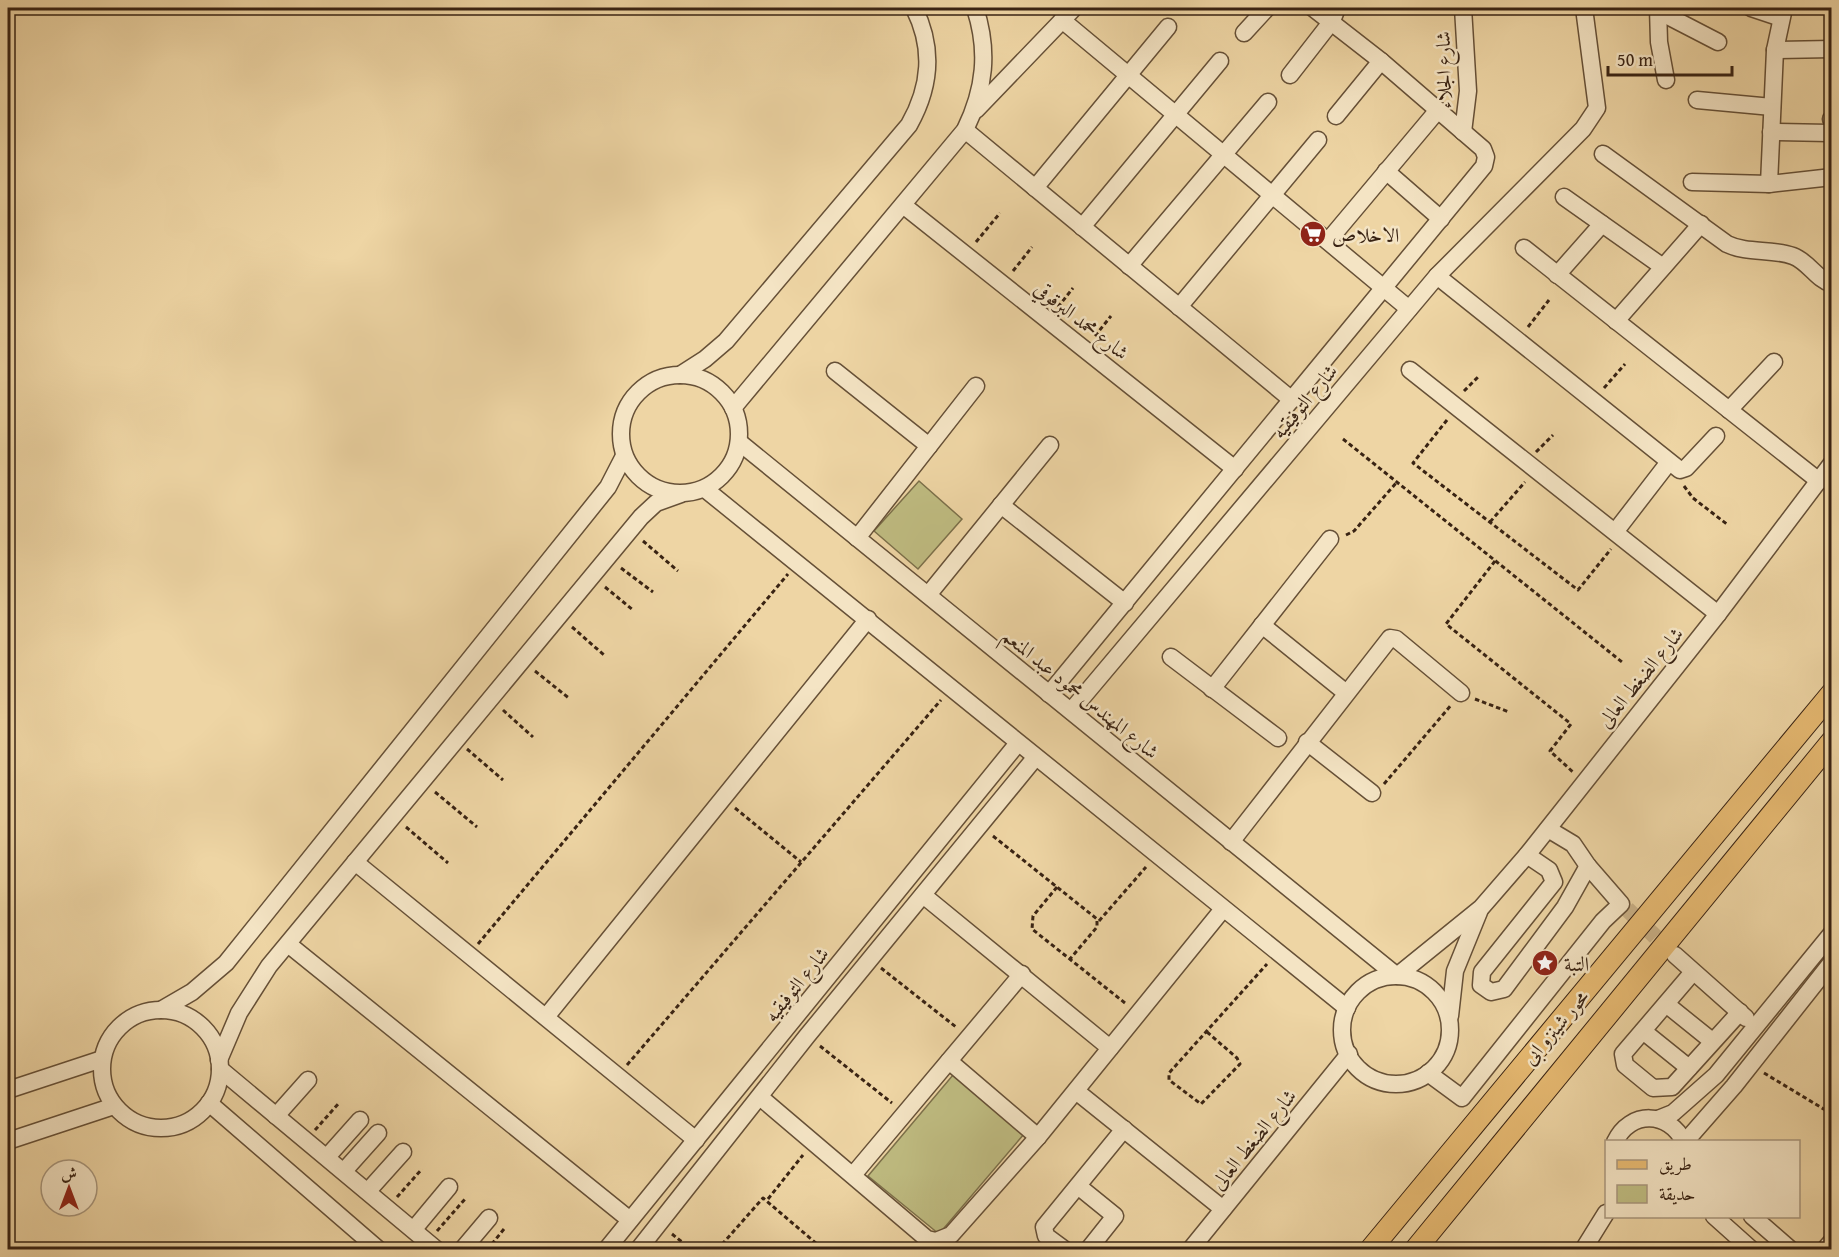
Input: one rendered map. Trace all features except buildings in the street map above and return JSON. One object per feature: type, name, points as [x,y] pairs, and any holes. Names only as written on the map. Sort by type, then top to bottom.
[{"type":"main road","name":"محور شينزو ابى","points":[[1370,1250],[1832,693]]},
{"type":"main road","name":"محور شينزو ابى","points":[[1415,1250],[1832,741]]},
{"type":"street","points":[[680,375],[705,359],[726,341],[909,125],[923,98],[928,67],[926,36],[914,8]]},
{"type":"street","points":[[733,408],[965,130],[979,95],[984,59],[984,42],[975,8]]},
{"type":"street","points":[[1244,33],[1267,8]]},
{"type":"street","name":"شارع التوفيقيه","points":[[1049,694],[1484,166],[1486,157],[1483,150],[1380,61],[1334,14],[1313,8]]},
{"type":"street","name":"شارع الجلاء","points":[[1463,8],[1468,91],[1463,132]]},
{"type":"street","name":"شارع التوفيقيه","points":[[1071,711],[1437,276],[1583,129],[1597,108],[1584,8]]},
{"type":"street","points":[[1750,8],[1782,13],[1775,50],[1769,183]]},
{"type":"street","points":[[1658,9],[1718,42]]},
{"type":"street","points":[[1658,9],[1659,42],[1666,80]]},
{"type":"street","points":[[973,113],[1068,14],[1126,75],[1409,309]]},
{"type":"street","points":[[1290,75],[1334,14]]},
{"type":"street","points":[[1035,188],[1126,75],[1168,27]]},
{"type":"street","points":[[1775,50],[1832,49]]},
{"type":"street","points":[[1082,227],[1220,61]]},
{"type":"street","points":[[1336,116],[1380,61]]},
{"type":"street","points":[[1697,100],[1772,107]]},
{"type":"street","points":[[1129,266],[1268,102]]},
{"type":"street","points":[[1328,241],[1438,110]]},
{"type":"street","points":[[1771,132],[1830,123]]},
{"type":"street","points":[[965,130],[1292,400]]},
{"type":"street","points":[[1179,307],[1318,140]]},
{"type":"street","points":[[1603,154],[1735,248],[1775,251],[1796,257],[1820,278],[1832,284]]},
{"type":"street","points":[[1386,171],[1441,219]]},
{"type":"street","points":[[1692,182],[1769,183],[1832,177]]},
{"type":"street","points":[[1564,197],[1663,267]]},
{"type":"street","name":"شارع محمد البرقوقي","points":[[903,205],[1235,469]]},
{"type":"street","points":[[1557,274],[1602,224]]},
{"type":"street","points":[[1616,321],[1701,224]]},
{"type":"street","points":[[1524,248],[1729,410],[1828,470]]},
{"type":"street","points":[[1437,276],[1675,466],[1686,468],[1716,436]]},
{"type":"street","points":[[1729,410],[1774,362]]},
{"type":"street","points":[[1410,370],[1718,614]]},
{"type":"street","points":[[835,371],[929,446]]},
{"type":"street","points":[[433,1246],[276,1116],[220,1065],[213,1041],[200,1024],[188,1016],[161,1010],[147,1011],[123,1024],[113,1034],[102,1059],[101,1076],[114,1106],[125,1117],[154,1128],[185,1123],[199,1115],[215,1093],[220,1065],[228,1036],[248,997],[355,862],[630,530],[656,503],[705,489],[728,470],[739,442],[738,419],[733,408],[726,397],[711,384],[693,376],[680,375],[663,377],[648,384],[635,395],[626,408],[621,424],[620,440],[624,456],[633,472],[647,484],[663,492],[681,494]]},
{"type":"street","points":[[857,538],[976,386]]},
{"type":"street","name":"شارع المهندس محمود عبد المنعم","points":[[739,442],[1397,976]]},
{"type":"street","points":[[928,596],[1050,445]]},
{"type":"street","points":[[161,1010],[192,992],[226,963],[608,487],[624,456]]},
{"type":"street","points":[[1618,535],[1675,466]]},
{"type":"street","name":"شارع الضغط العالى","points":[[1397,976],[1481,908],[1527,855],[1718,614],[1828,470]]},
{"type":"street","points":[[705,489],[1347,1008]]},
{"type":"street","points":[[1001,505],[1125,603]]},
{"type":"street","points":[[1212,689],[1330,539]]},
{"type":"street","points":[[546,1017],[868,619]]},
{"type":"street","points":[[1262,625],[1345,692]]},
{"type":"street","points":[[1231,842],[1345,692],[1388,640],[1394,638],[1461,693]]},
{"type":"street","points":[[1171,657],[1278,738]]},
{"type":"street","points":[[1307,742],[1372,793]]},
{"type":"street","name":"شارع التوفيقيه","points":[[606,1250],[1018,743]]},
{"type":"street","points":[[638,1250],[807,1036],[1035,758]]},
{"type":"street","points":[[963,812],[979,825]]},
{"type":"street","points":[[1428,1073],[1462,1098],[1603,921],[1624,906],[1588,866],[1573,844],[1548,829]]},
{"type":"street","points":[[1527,855],[1550,870],[1554,882],[1482,972],[1481,985],[1491,992],[1504,988],[1565,908],[1588,866]]},
{"type":"street","points":[[355,862],[696,1140]]},
{"type":"street","points":[[923,895],[1110,1048]]},
{"type":"street","name":"شارع الضغط العالى","points":[[1450,1023],[1455,971],[1481,908]]},
{"type":"street","points":[[760,1097],[927,1239],[936,1241],[951,1235],[1038,1137],[1223,909]]},
{"type":"street","points":[[1616,1140],[1620,1133],[1633,1122],[1658,1119],[1673,1113],[1703,1089],[1832,933]]},
{"type":"street","points":[[288,944],[630,1220]]},
{"type":"street","points":[[1675,955],[1756,1026]]},
{"type":"street","points":[[1687,1140],[1751,1065],[1832,962]]},
{"type":"street","points":[[1693,972],[1623,1054],[1625,1065],[1653,1088],[1672,1087],[1740,1012]]},
{"type":"street","points":[[853,1175],[1022,974]]},
{"type":"street","points":[[1397,976],[1417,980],[1435,992],[1442,1001],[1450,1023],[1448,1046],[1443,1056],[1428,1073],[1407,1082],[1384,1082],[1363,1072],[1348,1054],[1343,1036],[1347,1008],[1363,987],[1379,979],[1397,976]]},
{"type":"street","points":[[1666,1004],[1712,1041]]},
{"type":"street","points":[[1643,1031],[1689,1068]]},
{"type":"street","name":"شارع الضغط العالى","points":[[1190,1250],[1348,1054]]},
{"type":"street","points":[[8,1090],[102,1059]]},
{"type":"street","points":[[949,1061],[1038,1137]]},
{"type":"street","points":[[276,1116],[308,1080]]},
{"type":"street","points":[[1076,1091],[1223,1209]]},
{"type":"street","points":[[209,1103],[380,1250]]},
{"type":"street","points":[[8,1141],[114,1106]]},
{"type":"street","points":[[1658,1119],[1674,1127],[1684,1140]]},
{"type":"street","points":[[327,1157],[360,1120]]},
{"type":"street","points":[[1065,1250],[1046,1236],[1043,1230],[1124,1129]]},
{"type":"street","points":[[344,1171],[378,1133]]},
{"type":"street","points":[[368,1191],[403,1152]]},
{"type":"street","points":[[1078,1186],[1115,1216],[1088,1250]]},
{"type":"street","points":[[414,1230],[449,1187]]},
{"type":"street","points":[[462,1250],[489,1218]]},
{"type":"street","points":[[1716,1218],[1752,1250]]},
{"type":"street","points":[[1754,1218],[1791,1250]]},
{"type":"street","points":[[1583,1250],[1603,1220]]},
{"type":"street","points":[[1824,1250],[1832,1241]]},
{"type":"path","points":[[966,255],[1000,213]]},
{"type":"path","points":[[1002,283],[1032,247]]},
{"type":"path","points":[[1048,320],[1073,288]]},
{"type":"path","points":[[1517,340],[1549,300]]},
{"type":"path","points":[[1085,350],[1111,316]]},
{"type":"path","points":[[1594,402],[1624,364]]},
{"type":"path","points":[[1479,376],[1413,463],[1578,590],[1618,535]]},
{"type":"path","points":[[1490,522],[1552,435]]},
{"type":"path","points":[[1343,439],[1622,662]]},
{"type":"path","points":[[1675,466],[1686,491],[1728,525]]},
{"type":"path","points":[[1330,539],[1354,531],[1397,482]]},
{"type":"path","points":[[630,530],[678,571]]},
{"type":"path","points":[[607,558],[653,592]]},
{"type":"path","points":[[1495,561],[1446,624],[1571,723],[1550,751],[1584,781]]},
{"type":"path","points":[[469,955],[798,562]]},
{"type":"path","points":[[591,577],[633,610]]},
{"type":"path","points":[[559,616],[604,655]]},
{"type":"path","points":[[522,661],[570,699]]},
{"type":"path","points":[[618,1076],[952,688]]},
{"type":"path","points":[[1372,793],[1378,792],[1461,693],[1509,712]]},
{"type":"path","points":[[490,699],[533,736]]},
{"type":"path","points":[[456,740],[503,780]]},
{"type":"path","points":[[422,782],[477,827]]},
{"type":"path","points":[[722,798],[801,862]]},
{"type":"path","points":[[393,816],[448,863]]},
{"type":"path","points":[[979,825],[1098,921]]},
{"type":"path","points":[[1070,960],[1097,927],[1098,921],[1157,855]]},
{"type":"path","points":[[1057,887],[1033,916],[1030,925],[1138,1014]]},
{"type":"path","points":[[1207,1032],[1237,1058],[1240,1064],[1201,1104],[1170,1080],[1168,1075],[1278,953]]},
{"type":"path","points":[[870,960],[969,1037]]},
{"type":"path","points":[[807,1036],[905,1114]]},
{"type":"path","points":[[1751,1065],[1832,1114]]},
{"type":"path","points":[[306,1140],[339,1103]]},
{"type":"path","points":[[768,1200],[814,1142]]},
{"type":"path","points":[[388,1207],[422,1169]]},
{"type":"path","points":[[433,1246],[465,1199]]},
{"type":"path","points":[[717,1250],[759,1200],[768,1200],[824,1249]]},
{"type":"path","points":[[659,1224],[692,1250]]},
{"type":"path","points":[[487,1250],[504,1229]]},
{"type":"green space","points":[[919,481],[962,519],[918,569],[874,531]]},
{"type":"green space","points":[[953,1075],[1024,1134],[939,1234],[868,1176]]},
{"type":"tunnel","points":[[1627,909],[1673,954]]},
{"type":"place","name":"الاخلاص","points":[[1313,234]]},
{"type":"place","name":"التبة","points":[[1545,963]]}]
